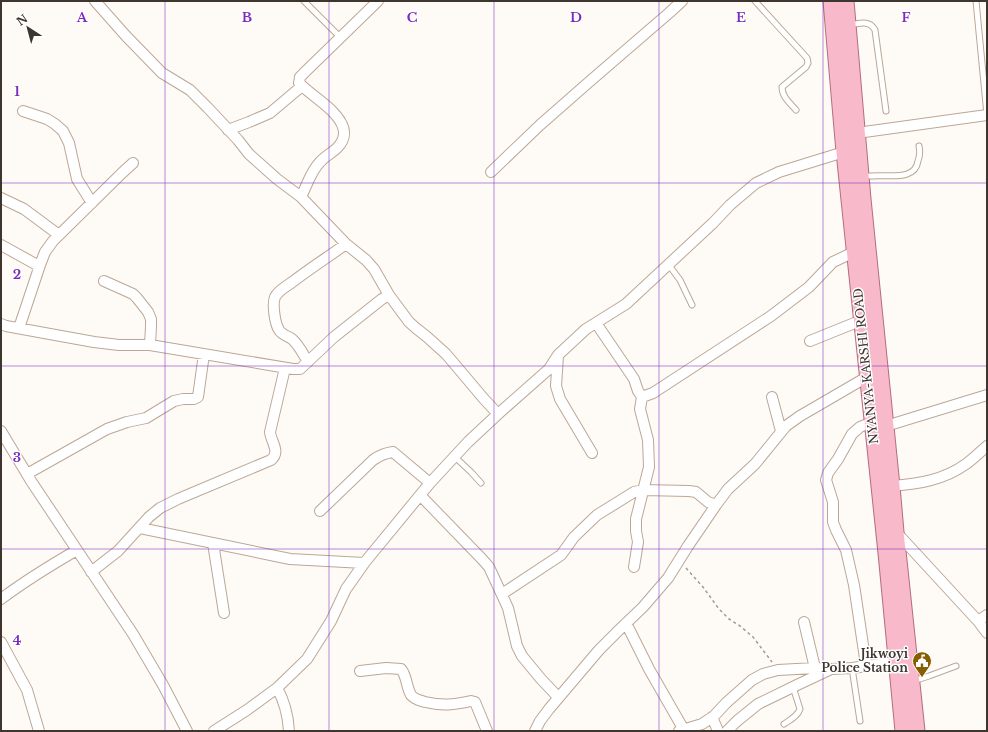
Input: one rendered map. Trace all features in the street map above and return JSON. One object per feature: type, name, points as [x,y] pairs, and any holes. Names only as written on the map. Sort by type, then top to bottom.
[{"type":"main road","name":"NYANYA-KARSHI ROAD","points":[[831,1],[844,33],[857,133],[879,424],[903,661],[912,681],[917,731]]},
{"type":"main road","name":"NYANYA-KARSHI ROAD","points":[[846,1],[844,33],[844,152],[868,377],[892,486],[903,661],[903,731]]},
{"type":"street","points":[[95,1],[162,73],[190,90],[250,154],[277,179],[302,197],[346,244],[366,260],[374,269],[389,295],[409,322],[446,354],[498,414]]},
{"type":"street","points":[[302,197],[313,171],[320,161],[338,147],[343,139],[344,131],[340,121],[332,111],[302,86],[299,82],[300,77],[378,1]]},
{"type":"street","points":[[491,172],[540,124],[670,13],[682,1]]},
{"type":"street","points":[[228,130],[270,113],[302,86]]},
{"type":"street","points":[[23,111],[47,119],[63,131],[69,143],[77,179],[92,203]]},
{"type":"street","points":[[857,133],[987,115]]},
{"type":"street","points":[[214,731],[247,710],[277,688],[307,659],[330,621],[346,589],[364,564],[430,483],[468,442],[549,368],[558,356],[586,329],[626,304],[713,223],[730,205],[756,183],[779,172],[844,152]]},
{"type":"street","points":[[19,328],[45,252],[59,235],[133,164]]},
{"type":"street","points":[[1,198],[24,209],[59,235]]},
{"type":"street","points":[[308,362],[299,346],[279,330],[276,322],[274,299],[278,293],[300,276],[346,244]]},
{"type":"street","points":[[1,245],[39,266]]},
{"type":"street","points":[[642,397],[659,389],[771,316],[809,286],[833,262],[854,252]]},
{"type":"street","points":[[104,281],[133,294],[148,312],[151,319],[150,345]]},
{"type":"street","points":[[1,324],[94,342],[119,345],[150,345],[285,368],[300,369],[334,337],[389,295]]},
{"type":"street","points":[[810,341],[862,320]]},
{"type":"street","points":[[596,323],[634,379],[638,391],[642,397],[640,409],[648,440],[649,467],[636,519],[638,542],[634,567]]},
{"type":"street","points":[[27,474],[107,430],[126,422],[146,418],[174,401],[194,399],[198,397],[204,354]]},
{"type":"street","points":[[558,356],[556,386],[560,399],[592,453]]},
{"type":"street","points":[[91,572],[118,551],[149,517],[160,508],[275,457],[276,452],[270,438],[270,432],[285,368]]},
{"type":"street","points":[[535,731],[540,721],[558,697],[599,650],[643,607],[668,578],[688,546],[728,489],[759,458],[780,431],[800,416],[868,377]]},
{"type":"street","points":[[866,665],[854,585],[846,550],[833,522],[833,502],[826,480],[828,473],[852,434],[860,427],[879,424],[987,395]]},
{"type":"street","points":[[772,397],[780,431]]},
{"type":"street","points":[[1,431],[27,474],[133,634],[163,685],[187,731]]},
{"type":"street","points":[[892,486],[928,481],[955,471],[966,464],[987,446]]},
{"type":"street","points":[[320,512],[373,460],[386,453],[393,452],[430,483]]},
{"type":"street","points":[[502,594],[561,554],[574,537],[596,515],[634,492],[643,490],[678,490],[696,492],[708,502],[716,505]]},
{"type":"street","points":[[420,495],[489,567],[508,608],[517,646],[522,656],[558,697]]},
{"type":"street","points":[[140,528],[290,559],[364,564]]},
{"type":"street","points":[[896,532],[978,621],[987,633]]},
{"type":"street","points":[[213,543],[224,613]]},
{"type":"street","points":[[1,599],[31,578],[77,550]]},
{"type":"street","points":[[978,621],[987,615]]},
{"type":"street","points":[[804,622],[815,668]]},
{"type":"street","points":[[626,623],[682,730],[702,724],[712,717],[752,680],[764,674],[778,670],[852,668],[903,661]]},
{"type":"street","points":[[1,642],[27,690],[40,731]]},
{"type":"street","points":[[360,671],[386,668],[401,669],[404,673],[411,695],[415,699],[434,704],[448,705],[471,701],[475,702],[487,731]]},
{"type":"street","points":[[727,731],[758,704],[831,669]]},
{"type":"street","points":[[277,688],[284,701],[289,722],[289,731]]},
{"type":"street","points":[[712,717],[718,731]]},
{"type":"lane","points":[[304,1],[340,37]]},
{"type":"lane","points":[[755,1],[807,58],[808,62],[806,67],[782,87],[782,92],[796,110]]},
{"type":"lane","points":[[976,1],[987,115]]},
{"type":"lane","points":[[844,33],[867,23],[875,30],[886,111]]},
{"type":"lane","points":[[860,171],[867,176],[909,175],[916,169],[918,164],[920,152],[919,146]]},
{"type":"lane","points":[[668,264],[680,280],[692,305]]},
{"type":"lane","points":[[455,457],[481,483]]},
{"type":"lane","points":[[912,681],[956,666]]},
{"type":"lane","points":[[852,668],[860,721]]},
{"type":"lane","points":[[784,724],[797,715],[800,709],[793,687]]},
{"type":"path","points":[[680,560],[703,587],[719,610],[753,637],[778,670]]},
{"type":"place","name":"Jikwoyi Police Station","points":[[922,678]]}]
